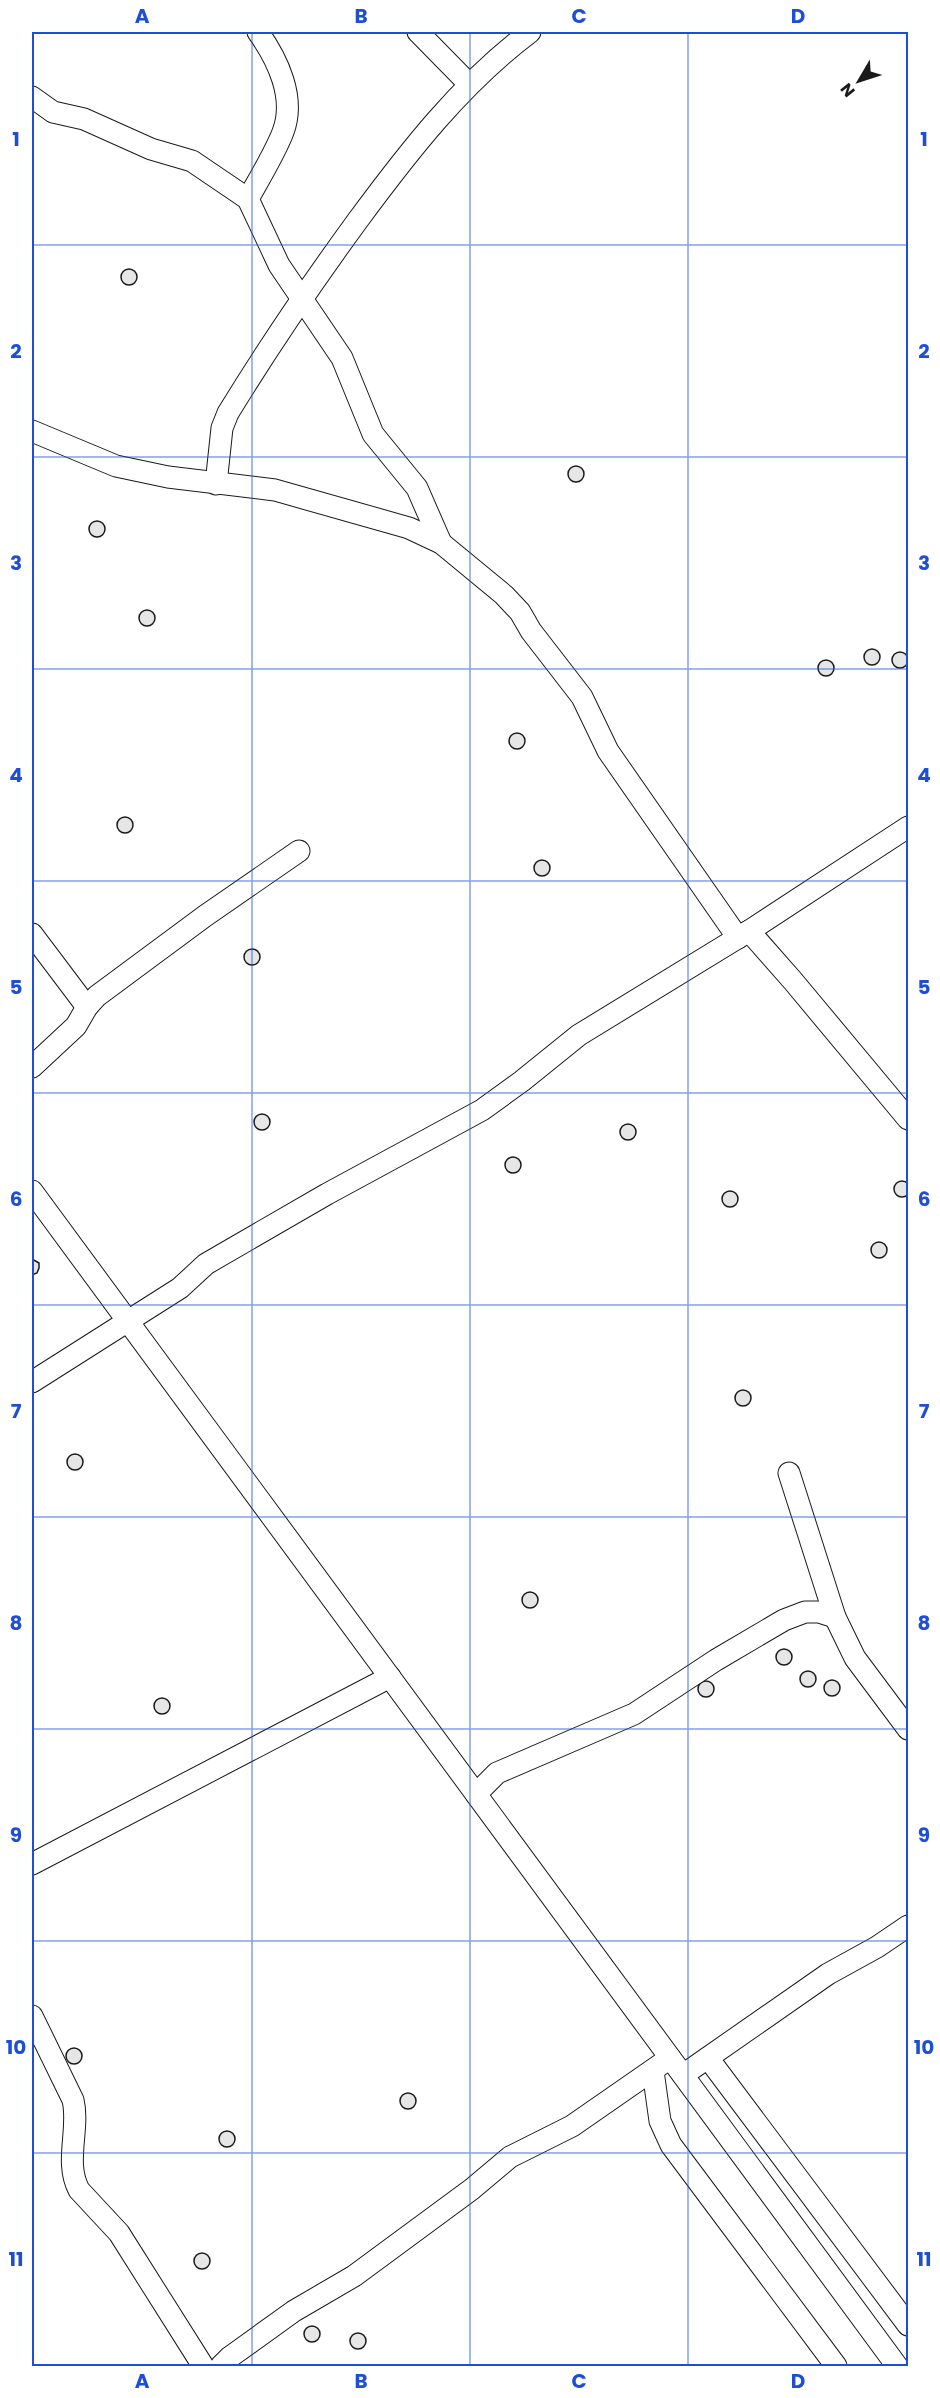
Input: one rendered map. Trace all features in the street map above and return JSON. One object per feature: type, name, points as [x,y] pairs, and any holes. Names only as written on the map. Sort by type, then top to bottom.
[{"type":"street","points":[[248,199],[283,133],[288,114],[288,103],[275,60],[258,32]]},
{"type":"street","points":[[418,32],[469,84]]},
{"type":"street","points":[[216,484],[222,428],[228,413],[301,298],[420,137],[498,56],[530,32]]},
{"type":"street","points":[[32,97],[52,112],[84,119],[151,149],[192,161],[248,199],[279,265],[342,358],[373,434],[417,488],[441,543]]},
{"type":"street","points":[[32,431],[116,466],[168,477],[275,490],[409,528],[441,543],[504,595],[520,612],[531,631],[582,697],[593,725],[614,760],[744,934],[793,981],[909,1119]]},
{"type":"street","points":[[32,1382],[180,1288],[206,1264],[327,1194],[482,1110],[579,1035],[744,934],[909,827]]},
{"type":"street","points":[[32,1067],[76,1026],[87,1006],[97,996],[196,922],[299,851]]},
{"type":"street","points":[[32,934],[87,1006]]},
{"type":"street","points":[[32,1191],[897,2367]]},
{"type":"street","points":[[789,1473],[835,1617],[855,1658],[909,1729]]},
{"type":"street","points":[[476,1794],[497,1773],[634,1714],[716,1660],[784,1620],[805,1612],[819,1612],[835,1617]]},
{"type":"street","points":[[32,1864],[390,1677]]},
{"type":"street","points":[[683,2075],[828,1974],[909,1926]]},
{"type":"street","points":[[32,2016],[74,2100],[76,2113],[72,2172],[75,2182],[79,2190],[119,2233],[203,2367]]},
{"type":"street","points":[[221,2367],[230,2357],[294,2311],[354,2276],[472,2189],[510,2157],[572,2126],[670,2058]]},
{"type":"street","points":[[708,2058],[909,2325]]},
{"type":"street","points":[[652,2071],[660,2121],[671,2145],[836,2367]]},
{"type":"building","points":[[129,269],[135,271],[137,277],[135,283],[129,285],[123,283],[121,277],[123,271]]},
{"type":"building","points":[[576,466],[582,468],[584,474],[582,480],[576,482],[570,480],[568,474],[570,468]]},
{"type":"building","points":[[97,521],[103,523],[105,529],[103,535],[97,537],[91,535],[89,529],[91,523]]},
{"type":"building","points":[[147,610],[153,612],[155,618],[153,624],[147,626],[141,624],[139,618],[141,612]]},
{"type":"building","points":[[872,649],[878,651],[880,657],[878,663],[872,665],[866,663],[864,657],[866,651]]},
{"type":"building","points":[[900,652],[906,654],[908,660],[906,666],[900,668],[894,666],[892,660],[894,654]]},
{"type":"building","points":[[826,660],[832,662],[834,668],[832,674],[826,676],[820,674],[818,668],[820,662]]},
{"type":"building","points":[[517,733],[523,735],[525,741],[523,747],[517,749],[511,747],[509,741],[511,735]]},
{"type":"building","points":[[125,817],[131,819],[133,825],[131,831],[125,833],[119,831],[117,825],[119,819]]},
{"type":"building","points":[[542,860],[548,862],[550,868],[548,874],[542,876],[536,874],[534,868],[536,862]]},
{"type":"building","points":[[252,949],[258,951],[260,957],[258,963],[252,965],[246,963],[244,957],[246,951]]},
{"type":"building","points":[[262,1114],[268,1116],[270,1122],[268,1128],[262,1130],[256,1128],[254,1122],[256,1116]]},
{"type":"building","points":[[628,1124],[634,1126],[636,1132],[634,1138],[628,1140],[622,1138],[620,1132],[622,1126]]},
{"type":"building","points":[[513,1157],[519,1159],[521,1165],[519,1171],[513,1173],[507,1171],[505,1165],[507,1159]]},
{"type":"building","points":[[902,1181],[910,1189],[902,1197],[894,1189]]},
{"type":"building","points":[[730,1191],[736,1193],[738,1199],[736,1205],[730,1207],[724,1205],[722,1199],[724,1193]]},
{"type":"building","points":[[879,1242],[885,1244],[887,1250],[885,1256],[879,1258],[873,1256],[871,1250],[873,1244]]},
{"type":"building","points":[[32,1259],[39,1263],[39,1268],[37,1273],[32,1275]]},
{"type":"building","points":[[743,1390],[749,1392],[751,1398],[749,1404],[743,1406],[737,1404],[735,1398],[737,1392]]},
{"type":"building","points":[[75,1454],[81,1456],[83,1462],[81,1468],[75,1470],[69,1468],[67,1462],[69,1456]]},
{"type":"building","points":[[530,1592],[536,1594],[538,1600],[536,1606],[530,1608],[524,1606],[522,1600],[524,1594]]},
{"type":"building","points":[[784,1649],[790,1651],[792,1657],[790,1663],[784,1665],[778,1663],[776,1657],[778,1651]]},
{"type":"building","points":[[808,1671],[814,1673],[816,1679],[814,1685],[808,1687],[802,1685],[800,1679],[802,1673]]},
{"type":"building","points":[[832,1680],[838,1682],[840,1688],[838,1694],[832,1696],[826,1694],[824,1688],[826,1682]]},
{"type":"building","points":[[706,1681],[712,1683],[714,1689],[712,1695],[706,1697],[700,1695],[698,1689],[700,1683]]},
{"type":"building","points":[[162,1698],[168,1700],[170,1706],[168,1712],[162,1714],[156,1712],[154,1706],[156,1700]]},
{"type":"building","points":[[74,2048],[80,2050],[82,2056],[80,2062],[74,2064],[68,2062],[66,2056],[68,2050]]},
{"type":"building","points":[[408,2093],[414,2095],[416,2101],[414,2107],[408,2109],[402,2107],[400,2101],[402,2095]]},
{"type":"building","points":[[227,2131],[233,2133],[235,2139],[233,2145],[227,2147],[221,2145],[219,2139],[221,2133]]},
{"type":"building","points":[[202,2253],[208,2255],[210,2261],[208,2267],[202,2269],[196,2267],[194,2261],[196,2255]]},
{"type":"building","points":[[312,2326],[318,2328],[320,2334],[318,2340],[312,2342],[306,2340],[304,2334],[306,2328]]},
{"type":"building","points":[[358,2333],[364,2335],[366,2341],[364,2347],[358,2349],[352,2347],[350,2341],[352,2335]]}]
